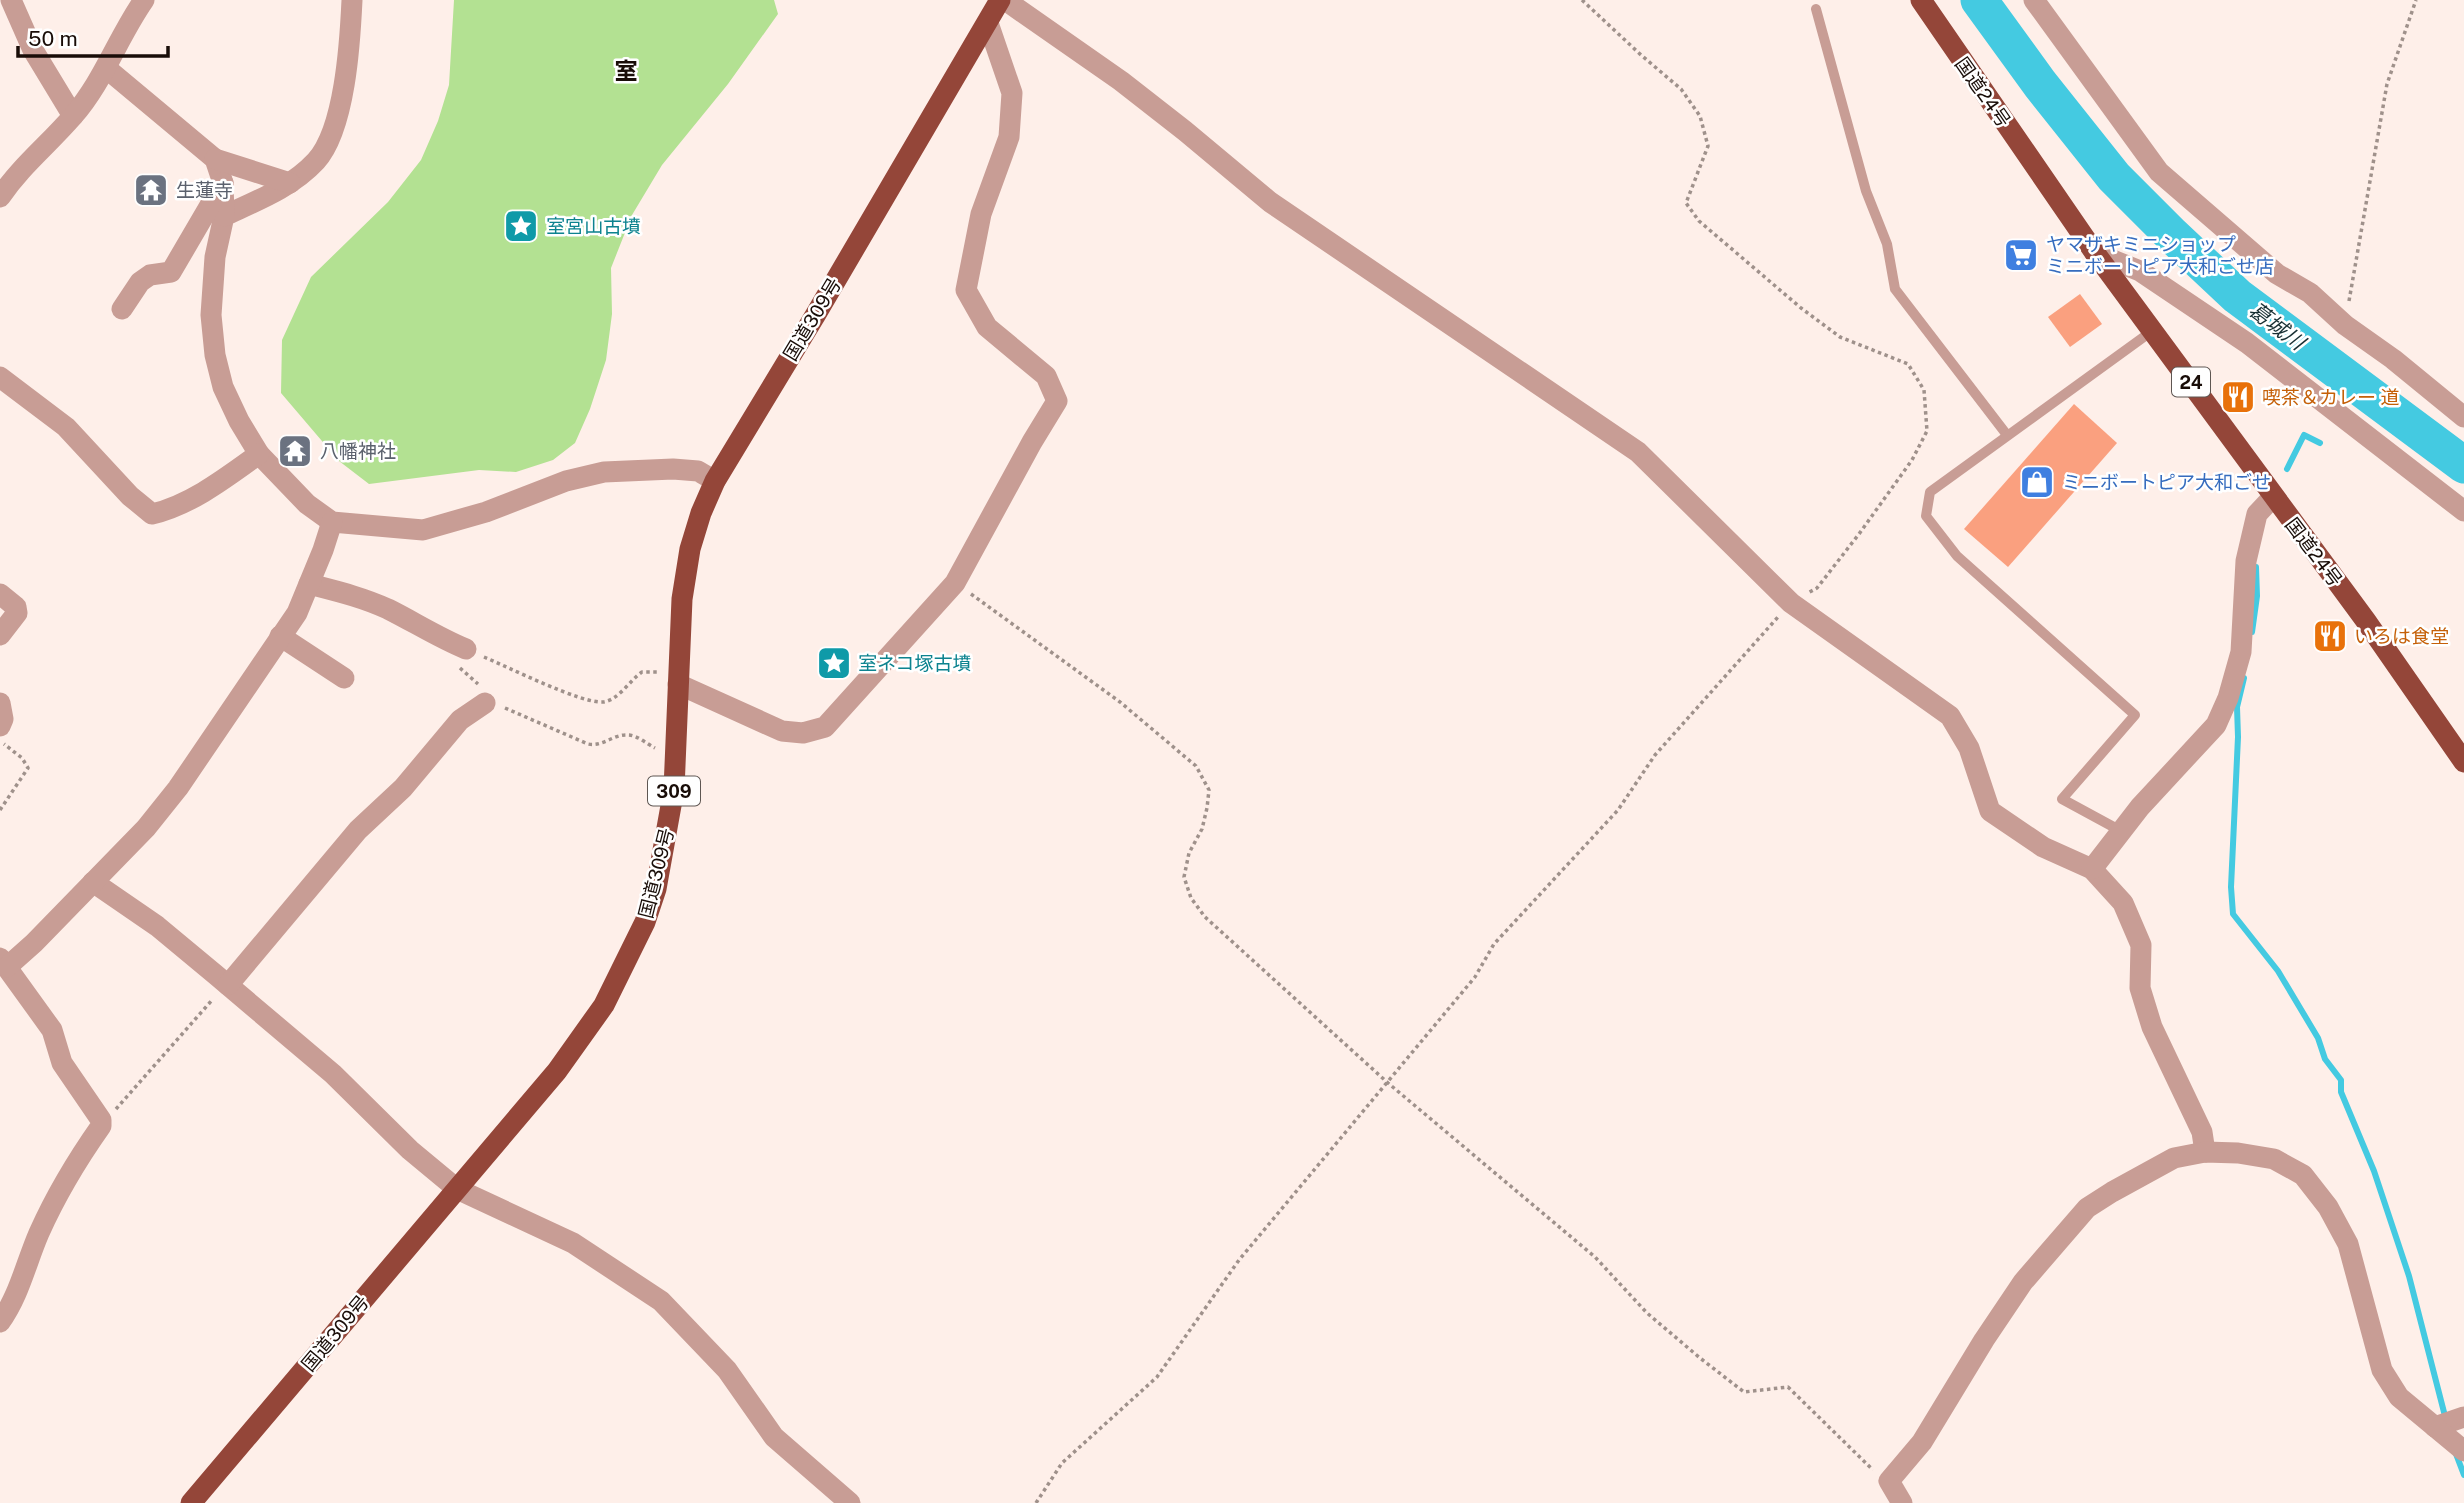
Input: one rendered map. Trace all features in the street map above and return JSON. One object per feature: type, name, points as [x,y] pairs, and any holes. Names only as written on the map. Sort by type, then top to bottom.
[{"type":"highway","name":"国道309号","points":[[191,1503],[570,1054],[604,1005],[645,922],[656,889],[672,802],[682,599],[701,513],[715,481],[1002,0]]},
{"type":"highway","name":"国道24号","points":[[1921,0],[2095,253],[2390,653],[2464,762]]},
{"type":"street","points":[[11,0],[33,50],[73,116]]},
{"type":"street","points":[[0,197],[16,173],[73,116],[106,68],[144,0]]},
{"type":"street","points":[[224,216],[290,183],[317,160],[329,142],[346,68],[352,0]]},
{"type":"street","points":[[1002,0],[1121,81],[1270,202],[1638,452],[1791,603],[1950,716],[1969,748],[1990,811],[2043,847],[2092,869],[2123,903],[2141,945],[2140,988],[2152,1027],[2202,1132],[2205,1152]]},
{"type":"street","points":[[2035,0],[2159,172],[2277,274],[2310,293],[2345,325],[2393,359],[2464,417]]},
{"type":"street","points":[[678,679],[782,731],[803,733],[825,727],[955,583],[1057,401],[1046,376],[987,327],[966,290],[981,214],[1009,137],[1012,93],[988,23]]},
{"type":"street","points":[[106,68],[215,159],[290,183]]},
{"type":"street","points":[[215,159],[223,183],[224,216],[215,257],[211,315],[215,355],[228,399],[259,454],[307,504],[332,522],[423,530],[486,512],[566,481],[604,472],[673,468],[698,471],[715,481]]},
{"type":"street","points":[[122,309],[140,282],[150,275],[171,272],[223,183]]},
{"type":"street","points":[[2095,253],[2140,271],[2247,343],[2464,511]]},
{"type":"street","points":[[0,377],[66,427],[130,496],[152,514],[166,511],[204,491],[259,454]]},
{"type":"street","points":[[2092,869],[2140,807],[2216,724],[2228,698],[2241,652],[2249,550],[2257,514],[2273,497]]},
{"type":"street","points":[[0,1322],[17,1290],[27,1260],[54,1202],[77,1160],[101,1126],[98,1114],[62,1063],[52,1030],[4,962],[34,943],[146,828],[178,788],[297,613],[332,522]]},
{"type":"street","points":[[309,584],[356,596],[388,609],[466,649]]},
{"type":"street","points":[[0,594],[16,607],[17,613],[0,635]]},
{"type":"street","points":[[280,636],[344,678]]},
{"type":"street","points":[[0,703],[3,719],[0,726]]},
{"type":"street","points":[[228,985],[358,830],[403,788],[460,720],[485,703]]},
{"type":"street","points":[[93,882],[156,926],[228,985],[333,1074],[410,1150],[457,1189],[573,1243],[661,1301],[727,1370],[774,1437],[850,1503]]},
{"type":"street","points":[[1902,1503],[1889,1481],[1922,1442],[2023,1282],[2087,1208],[2175,1158],[2205,1152],[2238,1153],[2274,1159],[2302,1175],[2328,1207],[2348,1244],[2382,1370],[2399,1397],[2464,1451]]},
{"type":"street","points":[[2437,1429],[2461,1418]]},
{"type":"lane","points":[[1816,9],[1866,191],[1887,244],[1895,289],[2007,435]]},
{"type":"lane","points":[[2121,831],[2062,799],[2135,715],[1957,556],[1926,516],[1930,492],[2152,331]]},
{"type":"path","points":[[1036,1503],[1062,1463],[1157,1377],[1239,1260],[1475,977],[1494,944],[1618,810],[1655,755],[1791,603],[1816,588],[1912,460],[1927,431],[1924,390],[1908,364],[1840,337],[1801,308],[1699,221],[1686,203],[1708,146],[1700,116],[1681,89],[1582,0]]},
{"type":"path","points":[[2345,325],[2387,84],[2416,0]]},
{"type":"path","points":[[955,583],[1120,702],[1196,766],[1209,790],[1202,829],[1189,853],[1184,877],[1191,898],[1205,917],[1388,1083],[1595,1257],[1647,1313],[1700,1358],[1744,1392],[1788,1388],[1880,1476],[1889,1481]]},
{"type":"path","points":[[466,649],[564,692],[603,702],[614,698],[642,672],[678,679]]},
{"type":"path","points":[[485,703],[512,710],[596,746],[627,734],[675,759]]},
{"type":"path","points":[[0,741],[22,758],[28,768],[0,810]]},
{"type":"path","points":[[101,1126],[180,1035],[228,985]]},
{"type":"green space","points":[[454,0],[774,0],[778,14],[728,84],[662,165],[632,215],[611,268],[612,314],[606,360],[590,409],[575,443],[553,460],[516,472],[479,470],[369,484],[339,461],[281,393],[282,340],[311,277],[388,202],[421,160],[438,121],[449,85]]},
{"type":"building","points":[[2080,294],[2102,324],[2070,347],[2048,317]]},
{"type":"building","points":[[2074,404],[2117,443],[2008,567],[1964,529]]},
{"type":"waterway","name":"葛城川","points":[[1979,0],[2040,84],[2114,177],[2172,235],[2237,296],[2464,465]]},
{"type":"waterway","points":[[2287,469],[2304,435],[2320,443]]},
{"type":"waterway","points":[[2252,632],[2257,596],[2256,567]]},
{"type":"waterway","points":[[2244,678],[2237,707],[2231,887],[2233,914],[2278,971],[2318,1038],[2325,1059],[2341,1080],[2341,1092],[2374,1171],[2409,1276],[2446,1420]]},
{"type":"waterway","points":[[2456,1454],[2464,1475]]},
{"type":"place","name":"生蓮寺","points":[[151,190]]},
{"type":"place","name":"室宮山古墳","points":[[521,226]]},
{"type":"place","name":"ヤマザキミニショップ ミニボートピア大和ごせ店","points":[[2021,255]]},
{"type":"place","name":"喫茶＆カレー 道","points":[[2238,397]]},
{"type":"place","name":"八幡神社","points":[[295,451]]},
{"type":"place","name":"ミニボートピア大和ごせ","points":[[2037,482]]},
{"type":"place","name":"いろは食堂","points":[[2330,636]]},
{"type":"place","name":"室ネコ塚古墳","points":[[834,663]]},
{"type":"district","name":"室","points":[[626,70]]}]
